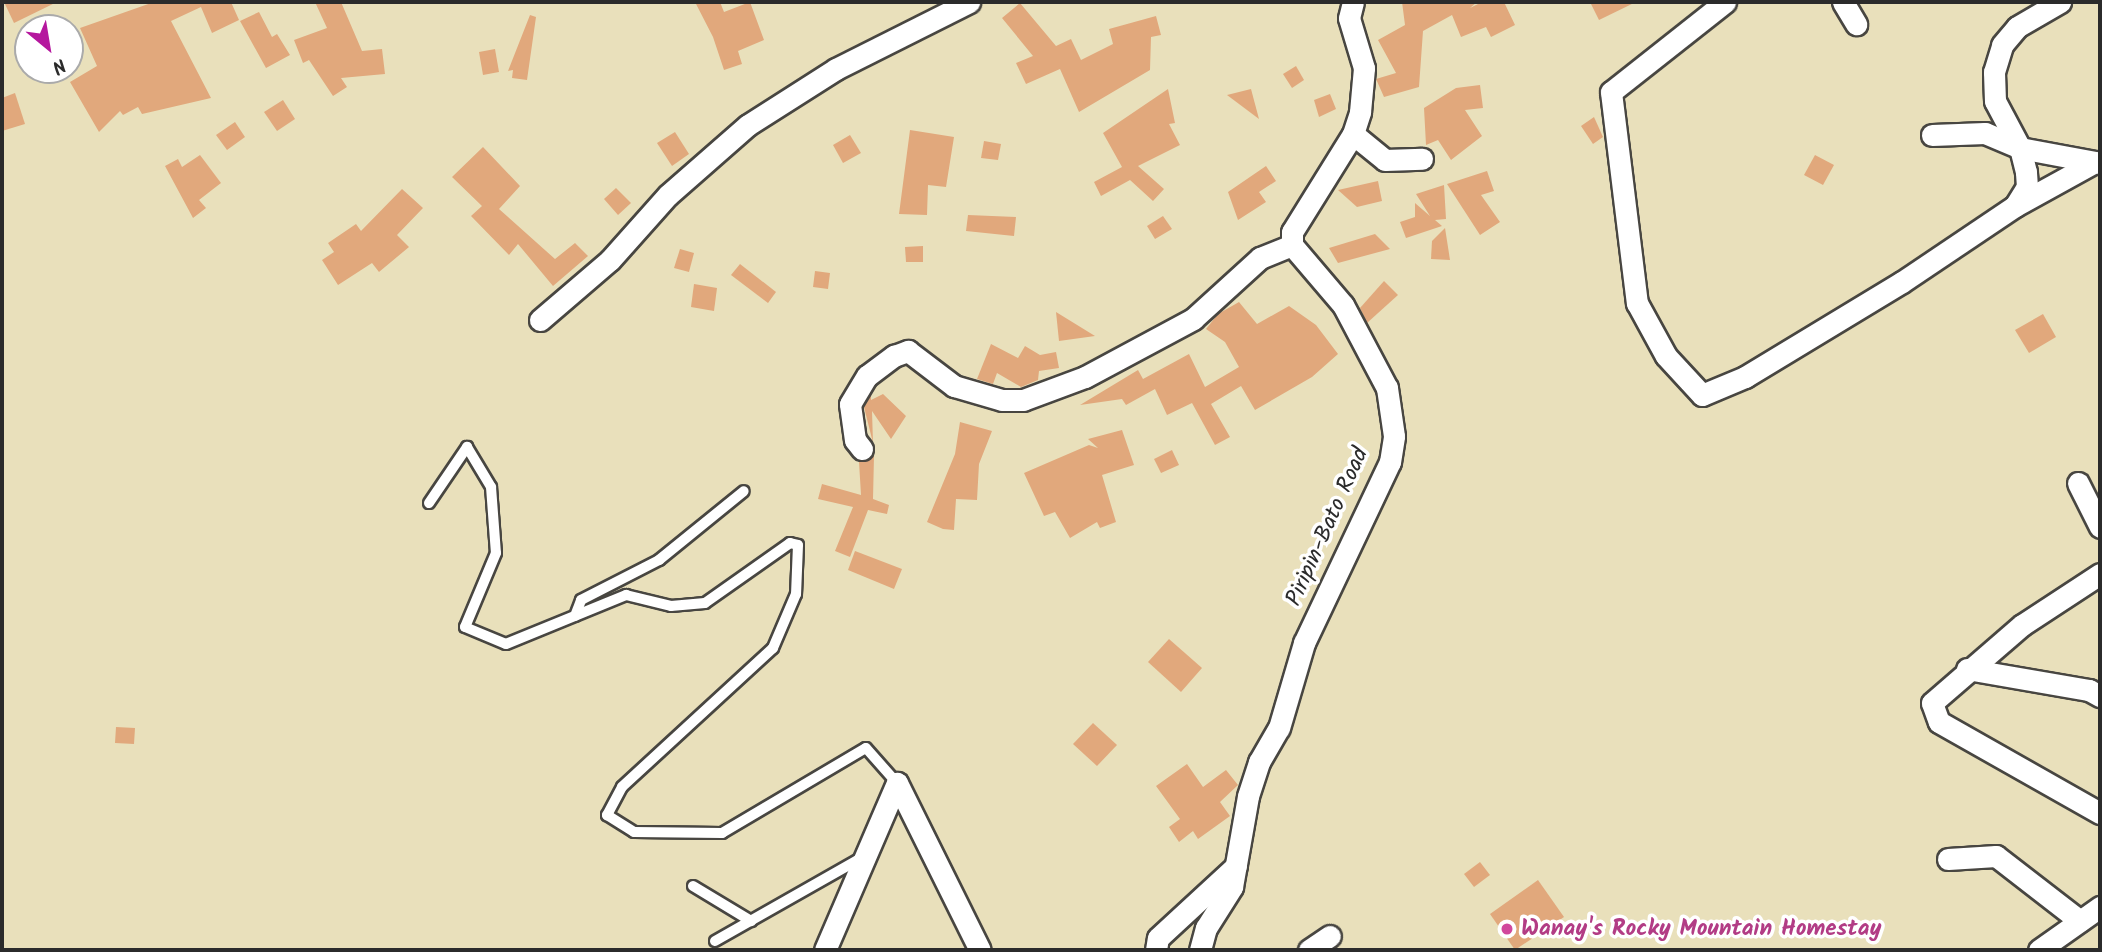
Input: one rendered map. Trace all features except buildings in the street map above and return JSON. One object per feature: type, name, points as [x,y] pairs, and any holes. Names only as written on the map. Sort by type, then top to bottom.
[{"type":"street","points":[[540,320],[610,260],[668,195],[748,125],[836,69],[969,2]]},
{"type":"street","points":[[862,449],[855,440],[850,404],[866,376],[894,356],[908,351],[917,354],[954,386],[1002,400],[1056,390],[1193,319],[1260,258],[1292,245],[1292,232],[1353,134],[1364,68],[1349,18],[1353,2]]},
{"type":"street","points":[[1725,2],[1611,92],[1637,303],[1666,356],[1702,395],[1745,377],[1902,282],[2015,206],[2098,162]]},
{"type":"street","points":[[1843,2],[1857,24]]},
{"type":"street","points":[[2015,206],[2027,187],[2020,148],[1996,101],[1998,59],[2002,46],[2017,27],[2060,2]]},
{"type":"street","points":[[1931,135],[1984,133],[2020,148],[2098,162]]},
{"type":"street","points":[[1353,134],[1385,160],[1422,159]]},
{"type":"street","name":"Piripin-Bato Road","points":[[1200,950],[1206,928],[1232,887],[1248,796],[1258,762],[1279,728],[1304,643],[1390,462],[1394,436],[1387,388],[1366,342],[1343,305],[1292,245]]},
{"type":"street","points":[[2078,483],[2100,527]]},
{"type":"street","points":[[2100,574],[2022,625],[1967,669],[1932,703],[1939,722],[2100,813]]},
{"type":"street","points":[[1967,669],[2089,690],[2100,696]]},
{"type":"street","points":[[825,950],[897,783]]},
{"type":"street","points":[[897,783],[980,950]]},
{"type":"street","points":[[1948,859],[1996,856],[2080,921]]},
{"type":"street","points":[[1156,950],[1158,938],[1238,864]]},
{"type":"street","points":[[2039,950],[2100,907]]},
{"type":"street","points":[[1309,950],[1330,936]]},
{"type":"lane","points":[[429,503],[467,447],[491,487],[496,553],[465,626],[506,644],[626,596],[671,606],[705,603],[790,543],[798,545],[796,594],[773,648],[622,787],[607,815],[634,832],[722,833],[866,748],[897,783]]},
{"type":"lane","points":[[575,616],[582,600],[659,560],[744,491]]},
{"type":"lane","points":[[715,941],[866,856]]},
{"type":"lane","points":[[693,886],[751,921]]},
{"type":"place","name":"Wanay's Rocky Mountain Homestay","points":[[1507,929]]}]
